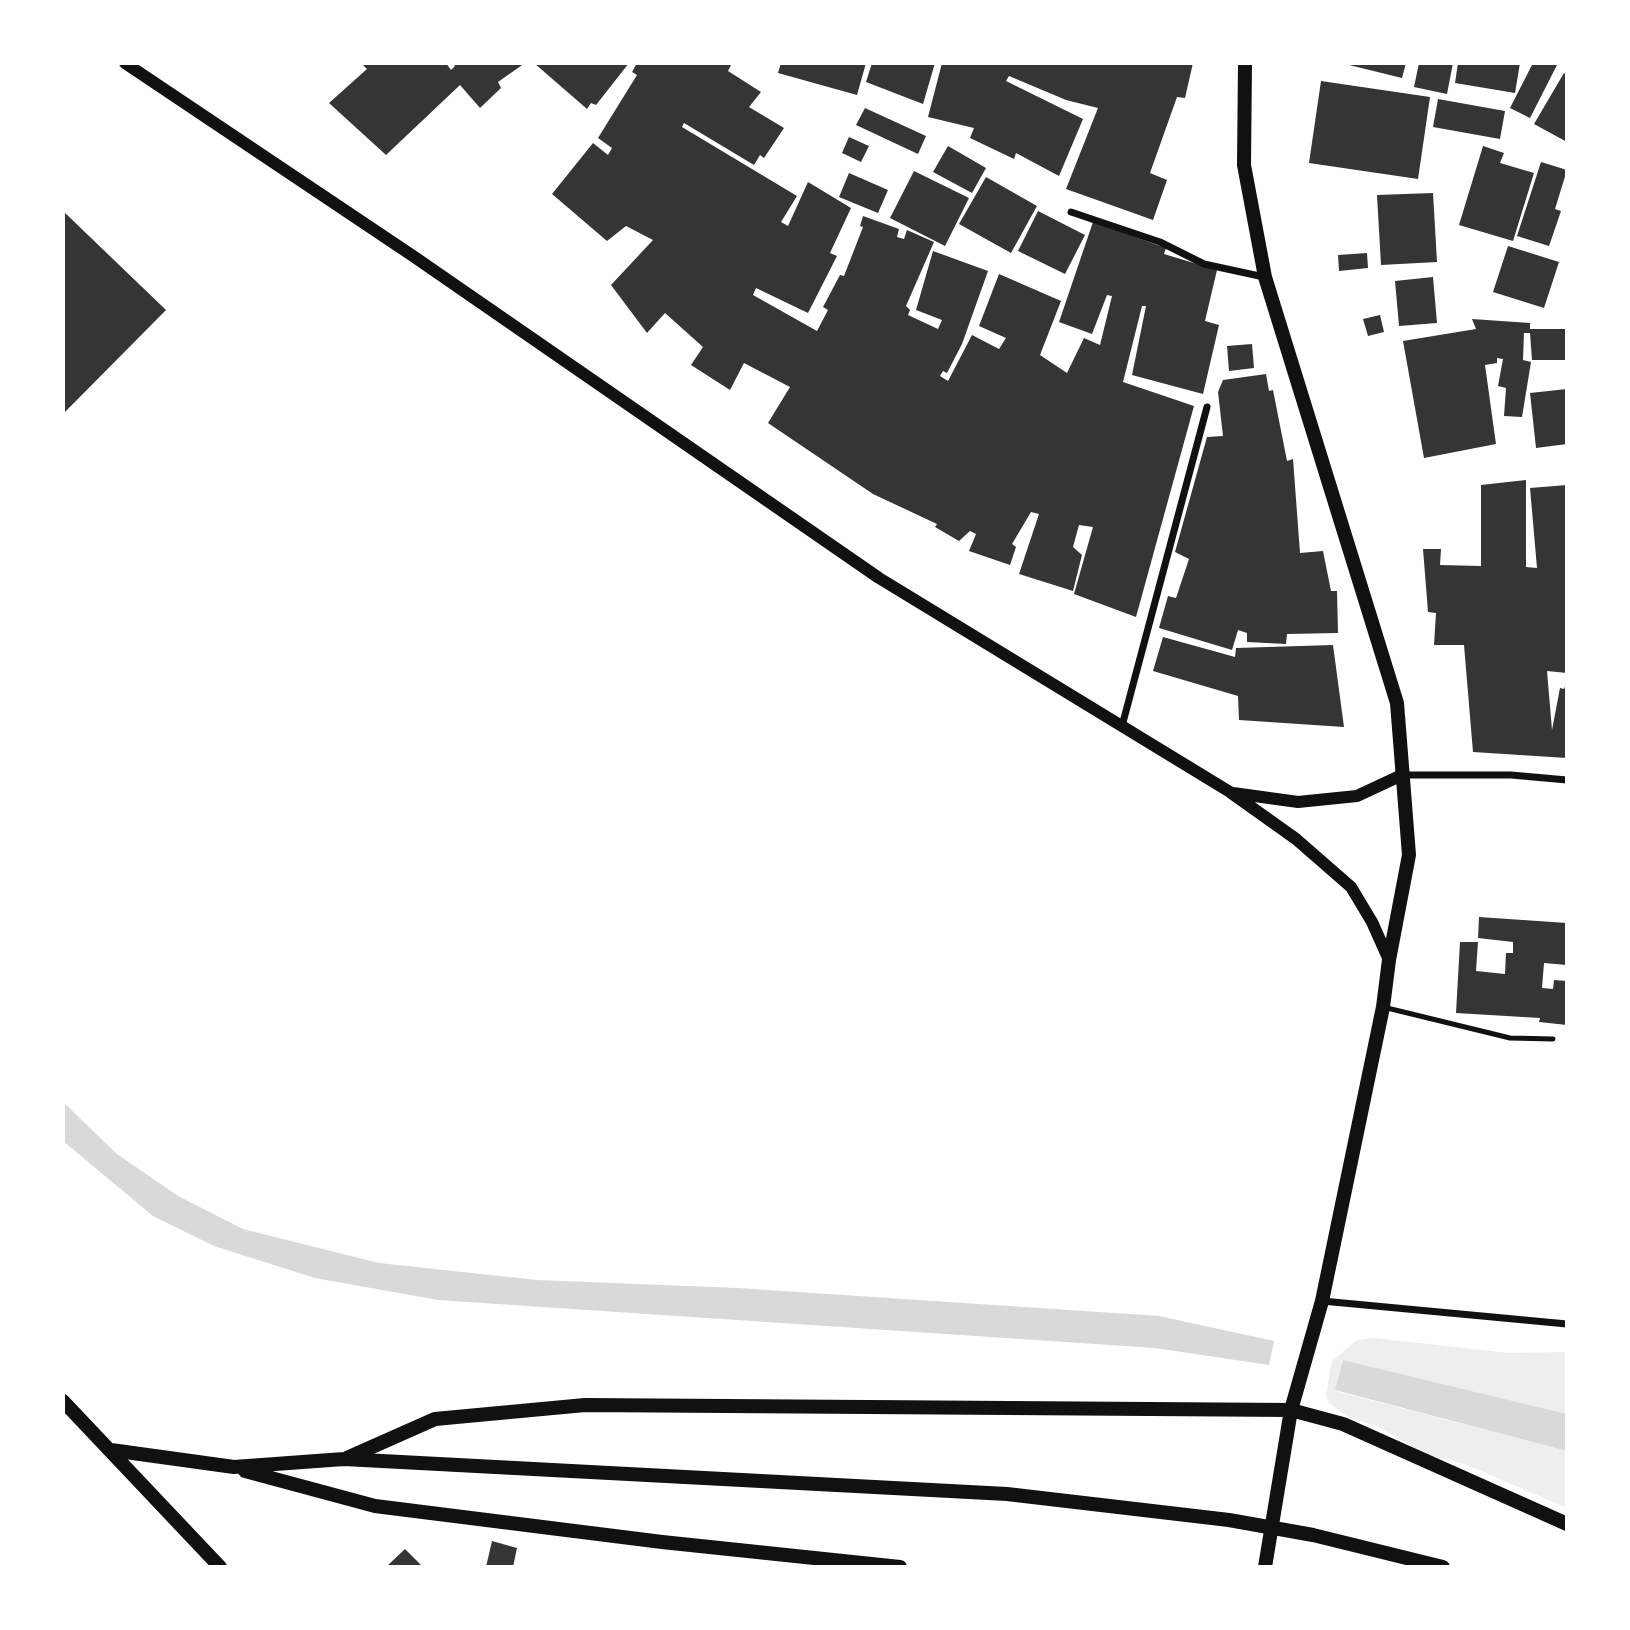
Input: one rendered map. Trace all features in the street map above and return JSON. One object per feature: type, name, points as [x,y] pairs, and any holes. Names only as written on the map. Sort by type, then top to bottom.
[{"type":"main road","points":[[1245,63],[1244,165],[1265,277],[1396,703],[1409,855],[1383,1007],[1322,1301],[1292,1410],[1265,1567]]},
{"type":"main road","points":[[63,1401],[220,1567]]},
{"type":"main road","points":[[344,1459],[435,1419],[585,1405],[1292,1410],[1343,1424],[1567,1524]]},
{"type":"main road","points":[[111,1450],[234,1467],[375,1506],[662,1542],[900,1567]]},
{"type":"main road","points":[[234,1467],[344,1459],[1007,1494],[1229,1520],[1313,1535],[1443,1567]]},
{"type":"street","points":[[125,63],[424,264],[879,578],[1230,792],[1296,839],[1350,887],[1372,922],[1389,960]]},
{"type":"street","points":[[1071,212],[1160,242],[1204,264],[1265,277]]},
{"type":"street","points":[[1122,726],[1207,407]]},
{"type":"street","points":[[1230,792],[1298,802],[1357,796],[1402,775],[1511,775],[1567,780]]},
{"type":"street","points":[[1322,1301],[1567,1324]]},
{"type":"lane","points":[[1383,1007],[1510,1038],[1553,1039]]},
{"type":"shaded area","points":[[63,1102],[117,1154],[178,1196],[243,1229],[379,1263],[537,1280],[738,1288],[1159,1316],[1274,1341],[1269,1365],[1155,1348],[438,1300],[315,1278],[214,1246],[153,1216],[63,1141]]},
{"type":"shaded area","points":[[1374,1338],[1508,1353],[1567,1352],[1567,1414],[1343,1360],[1335,1391],[1567,1451],[1567,1508],[1465,1464],[1424,1454],[1380,1427],[1348,1417],[1328,1402],[1326,1395],[1332,1361],[1357,1340]]},
{"type":"shaded area","points":[[1343,1360],[1567,1414],[1567,1451],[1335,1390]]},
{"type":"building","points":[[361,63],[446,63],[451,70],[455,66],[452,63],[525,63],[498,82],[501,88],[480,108],[460,85],[386,155],[329,103],[367,69]]},
{"type":"building","points":[[534,63],[629,63],[596,105],[591,103],[587,109]]},
{"type":"building","points":[[637,63],[732,63],[728,71],[761,92],[749,107],[784,128],[764,158],[760,155],[754,165],[684,123],[682,127],[797,196],[781,222],[788,226],[808,182],[851,208],[830,253],[837,256],[808,313],[756,288],[753,295],[817,331],[828,310],[823,307],[840,275],[844,276],[863,227],[860,226],[863,216],[899,229],[897,237],[904,239],[907,230],[934,242],[906,306],[910,310],[908,315],[938,329],[942,320],[916,310],[933,251],[988,271],[962,344],[947,373],[943,371],[940,376],[948,381],[972,335],[999,349],[1006,338],[979,326],[999,274],[1061,301],[1040,355],[1067,373],[1084,338],[1100,345],[1112,296],[1107,295],[1092,334],[1059,322],[1093,222],[1166,248],[1164,254],[1217,270],[1205,321],[1219,325],[1203,394],[1132,375],[1146,306],[1142,306],[1123,382],[1194,406],[1136,617],[1074,594],[1093,527],[1079,525],[1073,547],[1082,555],[1073,591],[1019,574],[1039,514],[1031,512],[1012,544],[1016,547],[1010,565],[969,551],[976,534],[970,531],[959,541],[935,527],[937,524],[873,494],[768,423],[790,387],[744,363],[730,390],[691,365],[703,347],[665,313],[647,333],[611,285],[653,240],[626,226],[607,241],[552,194],[593,143],[608,155],[612,148],[598,138],[637,75],[632,72]]},
{"type":"building","points":[[781,63],[866,63],[857,95],[778,73]]},
{"type":"building","points":[[872,63],[935,63],[923,104],[866,82]]},
{"type":"building","points":[[942,63],[1193,63],[1185,98],[1177,97],[1150,173],[1167,180],[1153,220],[1066,189],[1098,108],[1066,100],[1009,76],[1006,81],[1083,119],[1059,176],[1016,153],[1014,159],[970,138],[974,128],[928,117]]},
{"type":"building","points":[[1341,63],[1406,63],[1402,78]]},
{"type":"building","points":[[1419,63],[1453,63],[1447,94],[1414,87]]},
{"type":"building","points":[[1458,63],[1520,63],[1515,93],[1455,83]]},
{"type":"building","points":[[1533,63],[1558,63],[1530,118],[1510,108]]},
{"type":"building","points":[[1564,73],[1567,75],[1567,142],[1534,124]]},
{"type":"building","points":[[1321,81],[1430,97],[1418,179],[1309,163]]},
{"type":"building","points":[[1438,99],[1505,111],[1500,139],[1433,127]]},
{"type":"building","points":[[865,108],[926,136],[918,154],[856,125]]},
{"type":"building","points":[[849,137],[869,146],[861,162],[842,153]]},
{"type":"building","points":[[948,146],[986,168],[972,193],[933,172]]},
{"type":"building","points":[[1483,146],[1504,153],[1500,163],[1534,173],[1513,241],[1459,225]]},
{"type":"building","points":[[1541,162],[1567,170],[1555,209],[1561,211],[1549,246],[1517,236]]},
{"type":"building","points":[[914,171],[969,198],[945,246],[890,218]]},
{"type":"building","points":[[849,173],[888,190],[878,213],[839,197]]},
{"type":"building","points":[[986,177],[1037,206],[1011,253],[959,224]]},
{"type":"building","points":[[1433,193],[1437,262],[1381,265],[1377,195]]},
{"type":"building","points":[[63,211],[166,310],[63,414]]},
{"type":"building","points":[[1038,211],[1085,235],[1065,274],[1018,251]]},
{"type":"building","points":[[1508,246],[1559,262],[1544,308],[1493,292]]},
{"type":"building","points":[[1367,253],[1368,268],[1339,271],[1338,255]]},
{"type":"building","points":[[1433,277],[1437,323],[1399,326],[1395,281]]},
{"type":"building","points":[[1380,315],[1384,332],[1368,336],[1363,319]]},
{"type":"building","points":[[1472,319],[1530,323],[1530,329],[1567,329],[1567,360],[1532,360],[1530,333],[1524,333],[1523,360],[1531,362],[1522,417],[1504,416],[1506,388],[1498,386],[1503,359],[1497,358],[1497,363],[1485,365],[1496,444],[1424,458],[1403,341],[1476,329]]},
{"type":"building","points":[[1252,344],[1254,368],[1229,371],[1227,346]]},
{"type":"building","points":[[1266,374],[1269,391],[1273,390],[1287,461],[1293,459],[1300,553],[1323,551],[1331,591],[1337,591],[1338,633],[1287,634],[1286,644],[1247,642],[1247,633],[1238,630],[1232,650],[1159,628],[1168,596],[1176,598],[1189,559],[1175,552],[1207,437],[1223,436],[1218,392],[1223,380]]},
{"type":"building","points":[[1567,389],[1567,444],[1536,448],[1530,393]]},
{"type":"building","points":[[1526,480],[1526,567],[1537,568],[1530,488],[1567,485],[1567,673],[1547,671],[1552,730],[1560,688],[1564,689],[1567,681],[1567,758],[1473,752],[1464,645],[1434,645],[1436,613],[1428,612],[1423,549],[1441,549],[1440,565],[1481,566],[1481,485]]},
{"type":"building","points":[[1163,637],[1235,657],[1236,648],[1333,645],[1344,727],[1239,720],[1238,696],[1153,671]]},
{"type":"building","points":[[1479,917],[1567,923],[1567,965],[1544,963],[1542,988],[1553,989],[1554,980],[1567,981],[1567,1025],[1539,1022],[1540,1018],[1456,1013],[1460,942],[1478,942],[1476,971],[1505,974],[1506,953],[1513,953],[1513,942],[1478,938]]},
{"type":"building","points":[[492,1541],[517,1548],[513,1567],[486,1567]]},
{"type":"building","points":[[405,1549],[423,1567],[386,1567]]}]
